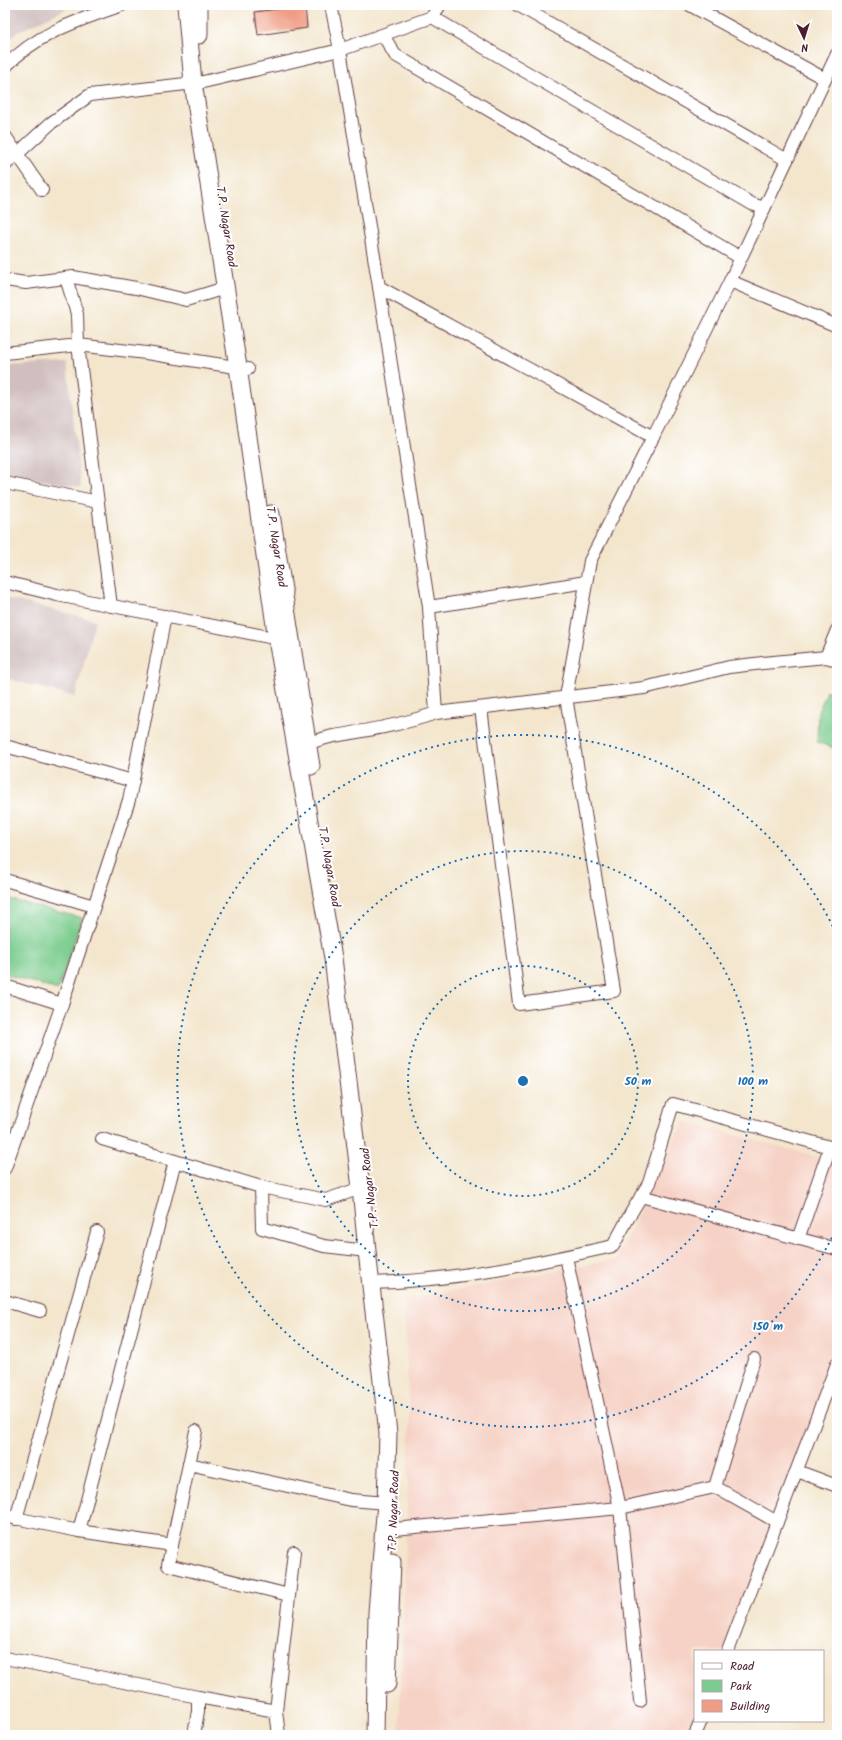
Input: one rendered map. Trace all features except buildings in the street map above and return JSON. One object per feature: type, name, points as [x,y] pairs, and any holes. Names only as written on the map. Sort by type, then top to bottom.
[{"type":"main road","points":[[186,5],[226,288],[243,368]]},
{"type":"main road","name":"T.P. Nagar Road","points":[[199,5],[200,65],[198,83],[284,640],[302,744],[339,927],[376,1283],[398,1427],[385,1735]]},
{"type":"main road","points":[[302,744],[333,958],[361,1188],[367,1251],[376,1283],[388,1432],[386,1503],[377,1612],[374,1735]]},
{"type":"street","points":[[5,67],[19,52],[62,26],[122,5]]},
{"type":"street","points":[[331,5],[340,50],[428,607],[436,713]]},
{"type":"street","points":[[5,165],[51,123],[90,95],[198,83],[340,50],[432,17],[440,5]]},
{"type":"street","points":[[518,5],[787,160]]},
{"type":"street","points":[[690,5],[826,79]]},
{"type":"street","points":[[432,17],[752,204],[764,208]]},
{"type":"street","points":[[383,35],[395,56],[741,258]]},
{"type":"street","points":[[481,708],[519,1004],[614,991],[566,697],[590,561],[730,281],[837,54]]},
{"type":"street","points":[[5,136],[42,190]]},
{"type":"street","points":[[5,280],[26,284],[74,277],[136,288],[186,300],[226,288]]},
{"type":"street","points":[[66,278],[76,314],[78,344],[111,606]]},
{"type":"street","points":[[730,281],[837,326]]},
{"type":"street","points":[[378,288],[653,437]]},
{"type":"street","points":[[5,354],[78,344],[243,368]]},
{"type":"street","points":[[5,483],[98,502]]},
{"type":"street","points":[[5,582],[111,606],[284,640]]},
{"type":"street","points":[[428,607],[586,582]]},
{"type":"street","points":[[5,1168],[62,1004],[129,800],[165,616]]},
{"type":"street","points":[[302,744],[332,736],[364,732],[405,723],[436,713],[644,688],[729,667],[799,659],[831,659],[837,630]]},
{"type":"street","points":[[5,746],[133,781]]},
{"type":"street","points":[[5,880],[94,906]]},
{"type":"street","points":[[5,986],[62,1004]]},
{"type":"street","points":[[376,1283],[474,1274],[566,1257],[613,1246],[649,1183],[673,1104],[833,1148],[798,1239]]},
{"type":"street","points":[[102,1139],[261,1187],[326,1200],[361,1188]]},
{"type":"street","points":[[79,1531],[175,1161]]},
{"type":"street","points":[[261,1187],[262,1228],[324,1246],[367,1251]]},
{"type":"street","points":[[641,1196],[837,1250]]},
{"type":"street","points":[[97,1232],[11,1518],[79,1531],[172,1545]]},
{"type":"street","points":[[566,1257],[620,1508],[640,1701]]},
{"type":"street","points":[[5,1302],[40,1310]]},
{"type":"street","points":[[715,1487],[754,1359]]},
{"type":"street","points":[[728,1650],[837,1364]]},
{"type":"street","points":[[196,1431],[168,1565],[290,1595]]},
{"type":"street","points":[[189,1464],[351,1500],[386,1503]]},
{"type":"street","points":[[797,1471],[837,1486]]},
{"type":"street","points":[[394,1529],[620,1508],[715,1487],[777,1522]]},
{"type":"street","points":[[279,1735],[276,1711],[294,1552]]},
{"type":"street","points":[[5,1658],[198,1697],[276,1711]]},
{"type":"street","points":[[194,1735],[198,1712],[198,1697]]},
{"type":"street","points":[[696,1735],[701,1722]]},
{"type":"shaded area","points":[[5,5],[74,5],[17,32],[5,43]]},
{"type":"shaded area","points":[[67,363],[81,487],[5,474],[5,366]]},
{"type":"shaded area","points":[[5,598],[95,620],[75,697],[5,678]]},
{"type":"shaded area","points":[[683,1121],[837,1162],[837,1367],[728,1650],[694,1650],[695,1735],[399,1735],[410,1427],[404,1300],[617,1259]]},
{"type":"green space","points":[[827,691],[837,692],[837,749],[817,742],[818,712]]},
{"type":"green space","points":[[5,898],[82,918],[58,990],[5,974]]}]
